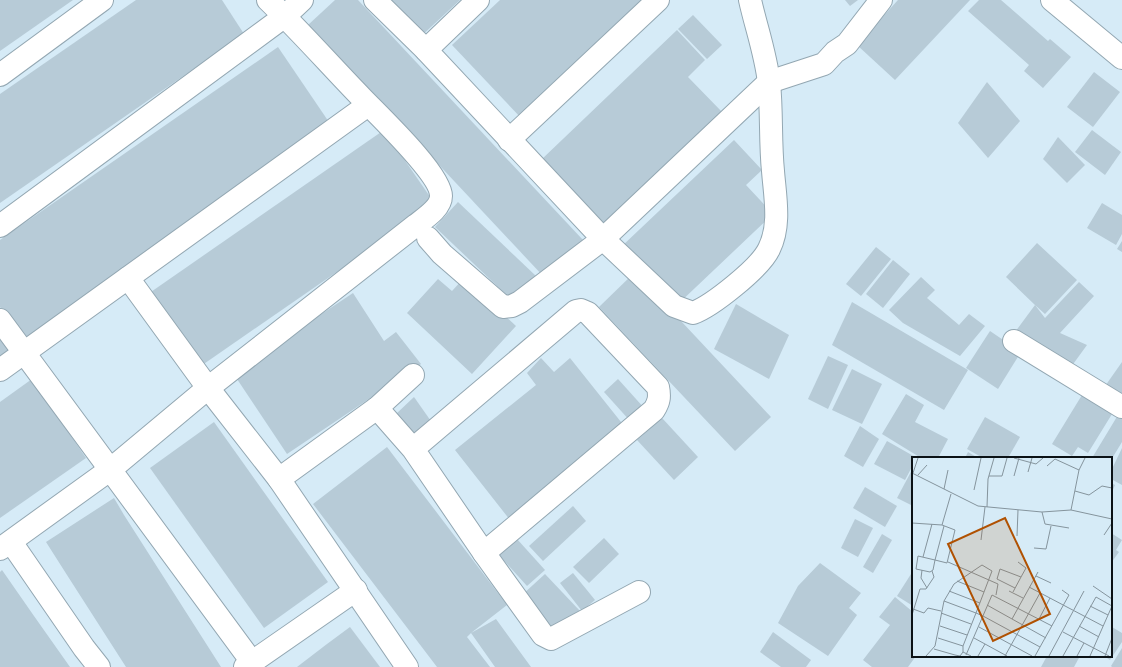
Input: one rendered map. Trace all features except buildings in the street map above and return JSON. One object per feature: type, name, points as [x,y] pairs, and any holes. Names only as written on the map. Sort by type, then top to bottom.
[{"type":"street","points":[[0,75],[102,0]]},
{"type":"street","points":[[99,667],[5,545],[111,469],[208,388],[416,226],[436,207],[441,196],[440,190],[397,132],[368,105],[285,16],[268,0]]},
{"type":"street","points":[[0,226],[285,16],[302,0]]},
{"type":"street","points":[[375,0],[426,50],[603,239],[674,306],[694,313],[706,308],[759,264],[769,250],[776,224],[769,82],[750,0]]},
{"type":"street","points":[[426,50],[478,0]]},
{"type":"street","points":[[510,140],[658,0]]},
{"type":"street","points":[[428,238],[442,254],[503,307],[512,306],[520,302],[603,239],[769,82],[824,64],[835,52],[846,44],[881,0]]},
{"type":"street","points":[[1052,0],[1122,58]]},
{"type":"street","points":[[0,370],[368,105]]},
{"type":"street","points":[[128,278],[208,388],[279,479],[408,667]]},
{"type":"street","points":[[413,449],[576,311],[581,310],[588,313],[658,387],[660,396],[659,403],[654,410],[484,553]]},
{"type":"street","points":[[0,320],[111,469],[249,664],[356,590]]},
{"type":"street","points":[[1014,341],[1122,407]]},
{"type":"street","points":[[279,479],[377,408],[413,375]]},
{"type":"street","points":[[377,408],[413,449],[484,553],[543,635],[551,639],[639,592]]}]
